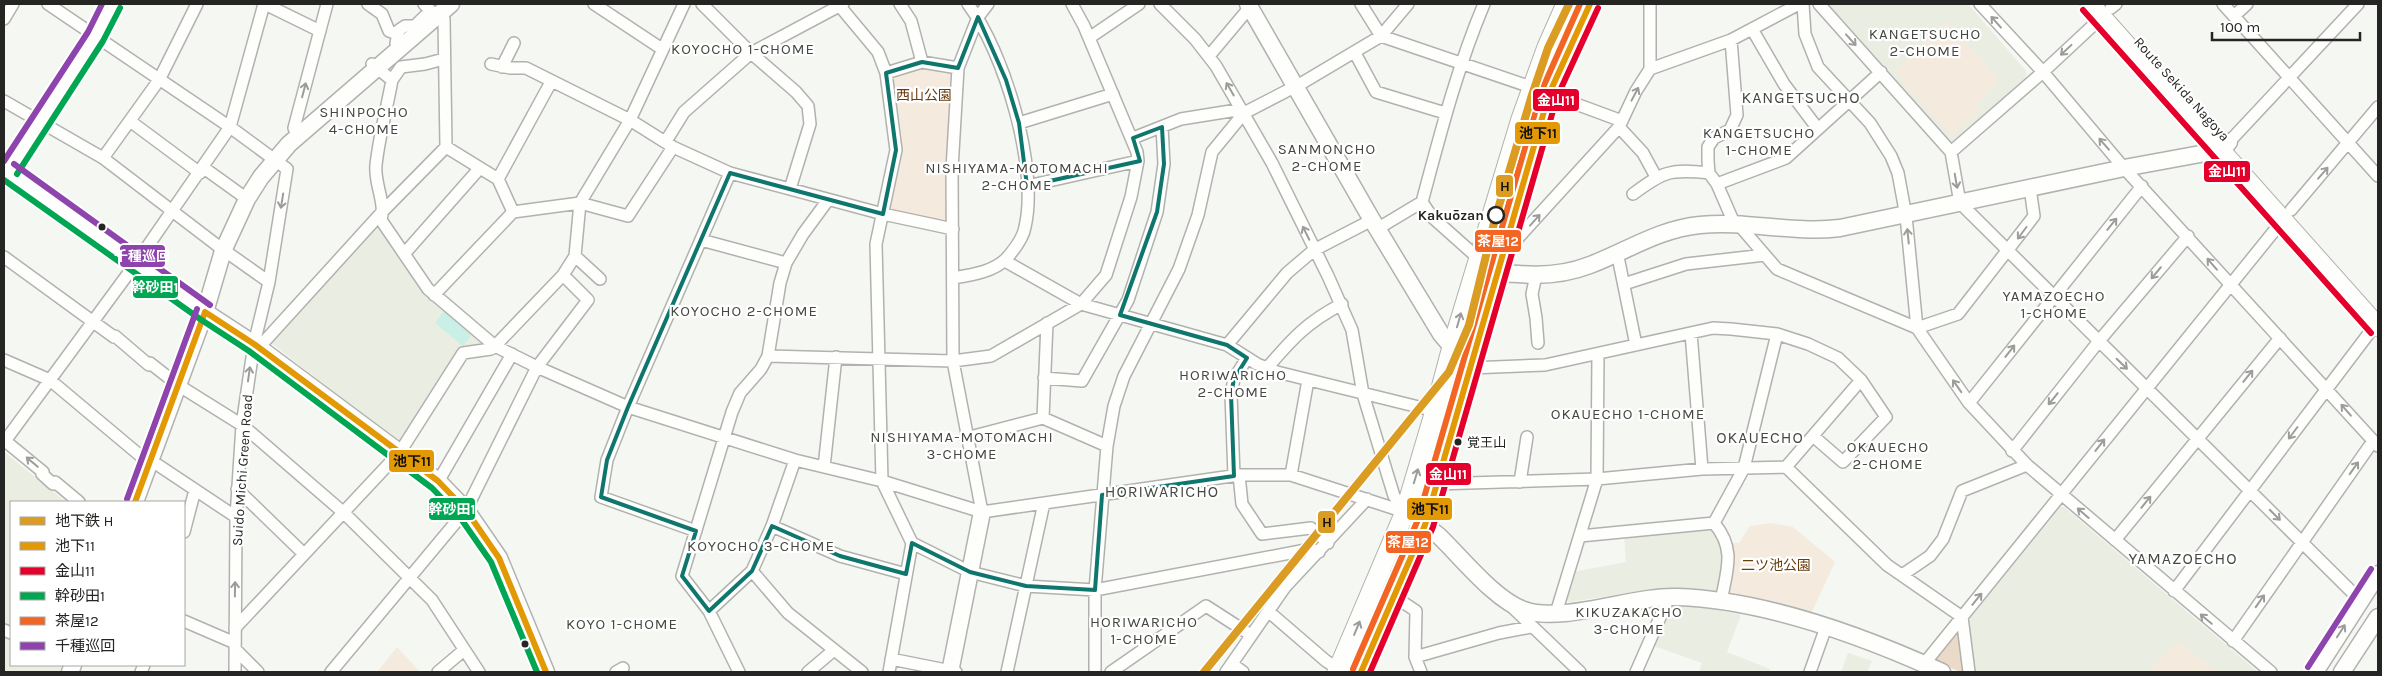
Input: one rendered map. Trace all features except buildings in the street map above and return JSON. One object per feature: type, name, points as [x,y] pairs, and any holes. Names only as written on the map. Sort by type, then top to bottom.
[{"type":"main road","points":[[1338,671],[1405,512],[1436,411],[1452,347],[1478,258],[1531,87],[1566,4]]},
{"type":"main road","points":[[1361,672],[1425,524],[1549,94],[1590,4]]},
{"type":"main road","name":"Route Sekida Nagoya","points":[[2105,7],[2378,320]]},
{"type":"street","points":[[4,19],[13,4]]},
{"type":"street","points":[[48,4],[230,127],[274,159]]},
{"type":"street","points":[[112,4],[96,36],[5,174],[254,344],[400,452],[466,510],[499,558],[546,672]]},
{"type":"street","points":[[103,158],[159,80],[197,4]]},
{"type":"street","points":[[78,501],[55,482],[54,484],[42,474],[43,472],[4,441],[136,263],[230,127],[264,4],[320,31]]},
{"type":"street","points":[[298,136],[294,128],[327,4]]},
{"type":"street","points":[[368,4],[382,14],[389,31],[398,42]]},
{"type":"street","points":[[594,4],[662,49]]},
{"type":"street","points":[[235,628],[400,452],[463,353],[491,349],[496,346],[563,275],[575,256],[580,203],[630,120],[684,4]]},
{"type":"street","points":[[702,4],[751,54],[796,92],[810,112],[810,124],[790,189]]},
{"type":"street","points":[[900,4],[911,21],[922,62]]},
{"type":"street","points":[[953,278],[980,273],[1005,261],[1018,244],[1025,228],[1028,203],[1019,123],[992,42],[978,17],[968,4]]},
{"type":"street","points":[[891,659],[953,672],[982,512],[966,438],[953,362],[952,170],[958,68],[978,17],[988,4]]},
{"type":"street","points":[[768,356],[878,358],[953,362],[991,356],[1081,304],[1106,275],[1131,197],[1138,161],[1133,138],[1072,4]]},
{"type":"street","points":[[1089,38],[1139,4]]},
{"type":"street","points":[[1160,4],[1209,56],[1244,113],[1272,164],[1342,304],[1352,330],[1363,394],[1394,496],[1405,512]]},
{"type":"street","points":[[1361,4],[1381,36],[1531,87]]},
{"type":"street","points":[[1096,672],[1095,590],[1107,446],[1114,406],[1124,376],[1179,269],[1198,215],[1212,152],[1244,113],[1381,36],[1408,4]]},
{"type":"street","points":[[1484,4],[1445,113],[1422,202],[1432,217],[1478,258],[1536,275],[1566,272],[1590,265],[1652,236],[1678,228],[1737,224],[1816,231],[1906,216],[2226,146],[2358,4]]},
{"type":"street","points":[[1499,264],[1620,124],[1636,91],[1650,69],[1650,4]]},
{"type":"street","points":[[1650,69],[1731,40],[1801,4],[1805,34],[1818,67],[1870,123],[1891,156],[1898,173],[1906,216],[1917,328],[1969,403],[2027,465],[2232,641],[2271,672]]},
{"type":"street","points":[[1819,4],[1951,152],[1960,203],[2010,250],[2361,601]]},
{"type":"street","points":[[1980,4],[2043,72],[2124,168],[2376,443],[2301,542],[2232,641]]},
{"type":"street","points":[[2223,4],[2378,176]]},
{"type":"street","points":[[2234,16],[2246,4]]},
{"type":"street","points":[[434,295],[513,212],[580,203],[628,216],[669,144],[684,112],[751,54],[840,5],[878,52],[886,74],[896,150],[876,244],[882,482],[888,490],[912,542],[889,672]]},
{"type":"street","points":[[1209,56],[1249,5],[1375,225],[1441,334],[1470,368],[1545,366],[1713,328],[1777,334],[1808,344],[1838,358],[1861,380],[1886,417],[1844,462],[1813,436]]},
{"type":"street","points":[[135,501],[205,312],[224,251],[247,199],[274,159],[437,7],[444,20],[446,147],[383,211],[263,343],[254,344]]},
{"type":"street","points":[[1951,152],[2043,72],[2105,7]]},
{"type":"street","points":[[1752,29],[1784,84],[1818,129]]},
{"type":"street","points":[[1731,40],[1737,115],[1730,130],[1714,138],[1708,147],[1709,173],[1717,184],[1737,224],[1776,269],[1917,328],[1958,314],[2010,250],[2034,216],[2030,188]]},
{"type":"street","points":[[514,43],[497,65],[526,68],[630,120],[669,144],[730,173],[883,214],[953,228]]},
{"type":"street","points":[[1355,52],[1376,92],[1445,113]]},
{"type":"street","points":[[444,59],[401,67],[392,80],[376,166],[383,211],[381,220],[434,295],[496,346],[537,367],[628,407],[795,460],[882,482],[982,512],[1236,475],[1291,476],[1405,512],[1425,524],[1580,672]]},
{"type":"street","points":[[886,74],[922,62],[958,68]]},
{"type":"street","points":[[374,66],[392,80]]},
{"type":"street","points":[[1717,184],[1786,158],[1881,72]]},
{"type":"street","points":[[498,179],[551,82]]},
{"type":"street","points":[[1019,123],[1113,94]]},
{"type":"street","points":[[1549,94],[1620,124],[1643,153],[1656,177]]},
{"type":"street","points":[[4,101],[39,123],[103,158],[224,251],[269,282]]},
{"type":"street","points":[[1924,664],[2287,215],[2378,108]]},
{"type":"street","points":[[1133,138],[1181,119],[1237,110],[1244,113]]},
{"type":"street","points":[[130,121],[247,199]]},
{"type":"street","points":[[1044,378],[1082,381],[1128,300],[1157,212],[1164,164],[1162,127]]},
{"type":"street","points":[[446,147],[498,179],[513,212]]},
{"type":"street","name":"Suido Michi Green Road","points":[[235,672],[236,517],[242,426],[254,344],[269,282],[287,169],[274,159]]},
{"type":"street","points":[[1027,186],[1138,161]]},
{"type":"street","points":[[405,253],[479,169]]},
{"type":"street","points":[[1633,194],[1656,177],[1673,170],[1709,173]]},
{"type":"street","points":[[696,531],[601,496],[607,460],[628,407],[730,173]]},
{"type":"street","points":[[1969,403],[2142,186]]},
{"type":"street","points":[[739,672],[709,611],[682,576],[724,438],[740,393],[761,369],[768,356],[780,283],[786,263],[803,234],[828,200]]},
{"type":"street","points":[[1227,345],[1286,273],[1314,250],[1375,225],[1422,202]]},
{"type":"street","points":[[2012,451],[2099,341],[2188,236]]},
{"type":"street","points":[[701,240],[786,263]]},
{"type":"street","points":[[1617,252],[1636,346]]},
{"type":"street","points":[[575,256],[600,279]]},
{"type":"street","points":[[1624,284],[1686,264],[1765,256]]},
{"type":"street","points":[[4,257],[115,336],[135,351],[134,353],[178,385],[242,426],[344,513],[432,600],[479,672]]},
{"type":"street","points":[[1005,261],[1081,304],[1227,345],[1266,368],[1436,411]]},
{"type":"street","points":[[331,672],[466,510],[537,367],[588,300],[563,275]]},
{"type":"street","points":[[1536,275],[1532,294],[1538,343]]},
{"type":"street","points":[[1266,368],[1319,315],[1342,304]]},
{"type":"street","points":[[2174,591],[2378,320]]},
{"type":"street","points":[[1043,418],[1046,323]]},
{"type":"street","points":[[1691,333],[1702,469]]},
{"type":"street","points":[[1714,523],[1744,468],[1777,334]]},
{"type":"street","points":[[2115,540],[2280,338]]},
{"type":"street","points":[[436,485],[512,354]]},
{"type":"street","points":[[1556,613],[1597,479],[1598,354]]},
{"type":"street","points":[[824,467],[836,357]]},
{"type":"street","points":[[1247,358],[1234,379],[1231,394],[1236,475],[1242,504],[1262,534],[1311,528],[1328,543]]},
{"type":"street","points":[[4,360],[50,380],[149,463],[158,465],[236,517]]},
{"type":"street","points":[[1291,476],[1308,380]]},
{"type":"street","points":[[1786,467],[1861,380]]},
{"type":"street","points":[[966,438],[1043,418],[1107,446]]},
{"type":"street","points":[[1520,482],[1526,437]]},
{"type":"street","points":[[709,611],[752,570],[772,526],[795,460]]},
{"type":"street","points":[[1902,575],[1930,556],[1943,539],[1962,491],[2027,465]]},
{"type":"street","points":[[1436,484],[1597,479],[1702,469],[1786,467],[1887,565],[1962,617],[1969,672]]},
{"type":"street","points":[[238,489],[304,554]]},
{"type":"street","points":[[185,528],[195,490]]},
{"type":"street","points":[[1243,672],[1229,668],[1285,587],[1367,499]]},
{"type":"street","points":[[1007,672],[1044,503]]},
{"type":"street","points":[[1580,536],[1714,523]]},
{"type":"street","points":[[1714,523],[1724,536],[1728,550],[1720,601]]},
{"type":"street","points":[[772,526],[840,556],[906,574]]},
{"type":"street","points":[[912,542],[970,572],[1026,586],[1095,590],[1311,549],[1319,552]]},
{"type":"street","points":[[752,570],[788,613],[862,672]]},
{"type":"street","points":[[2315,672],[2378,574]]},
{"type":"street","points":[[1395,597],[1416,611],[1415,657],[1421,672]]},
{"type":"street","points":[[1506,602],[1535,613],[1556,613],[1669,597],[1720,601],[1826,627],[1942,672]]},
{"type":"street","points":[[1636,672],[1669,597]]},
{"type":"street","points":[[1111,672],[1206,606],[1251,635]]},
{"type":"street","points":[[1268,611],[1338,671]]},
{"type":"street","points":[[2342,672],[2378,617]]},
{"type":"street","points":[[185,621],[235,646],[258,672]]},
{"type":"street","points":[[1415,657],[1499,633],[1531,627]]},
{"type":"street","points":[[1810,672],[1826,627]]},
{"type":"street","points":[[438,672],[464,650]]},
{"type":"street","points":[[808,672],[834,650]]},
{"type":"highlighted area","points":[[978,17],[1006,80],[1019,123],[1027,186],[1140,161],[1133,138],[1162,127],[1164,164],[1157,212],[1120,315],[1227,345],[1247,358],[1234,379],[1231,394],[1234,476],[1102,495],[1095,590],[1026,586],[970,572],[912,543],[906,574],[840,556],[772,526],[752,571],[709,611],[682,576],[696,531],[601,497],[607,460],[628,407],[730,173],[883,214],[896,150],[886,73],[922,62],[958,68]]},
{"type":"shaded area","points":[[1826,4],[1968,4],[2027,72],[2025,78],[1951,144]]},
{"type":"shaded area","points":[[381,227],[429,295],[488,347],[461,349],[401,444],[271,343],[374,228]]},
{"type":"shaded area","points":[[4,452],[65,501],[10,501],[10,626],[4,623]]},
{"type":"shaded area","points":[[2060,506],[2064,507],[2258,672],[1975,672],[1966,630],[1967,618]]},
{"type":"shaded area","points":[[1703,526],[1720,536],[1724,555],[1719,590],[1713,593],[1671,589],[1647,590],[1569,602],[1565,599],[1573,572],[1626,562],[1624,534]]},
{"type":"shaded area","points":[[1674,605],[1703,607],[1741,615],[1727,652],[1770,669],[1769,672],[1699,672],[1702,663],[1654,646],[1670,607]]},
{"type":"shaded area","points":[[1958,630],[1964,671],[1961,672],[1936,662],[1936,659]]},
{"type":"shaded area","points":[[4,636],[10,639],[10,666],[62,666],[59,672],[4,672]]},
{"type":"shaded area","points":[[1848,653],[1872,661],[1868,671],[1841,672]]},
{"type":"green space","points":[[1947,21],[1996,76],[1995,86],[1975,104],[1980,110],[1952,136],[1900,80],[1902,78],[1895,71]]},
{"type":"green space","name":"西山公園","points":[[921,66],[950,70],[953,73],[949,221],[945,224],[889,210],[902,152],[902,137],[892,79],[894,74]]},
{"type":"green space","name":"二ツ池公園","points":[[1771,523],[1793,527],[1835,562],[1810,616],[1729,596],[1727,593],[1732,557],[1731,543],[1739,543],[1750,526]]},
{"type":"green space","points":[[2177,641],[2218,672],[2149,672]]},
{"type":"green space","points":[[397,647],[420,672],[377,672]]},
{"type":"water","points":[[444,311],[472,334],[463,346],[435,323]]},
{"type":"metro line","name":"H","points":[[1204,672],[1449,372],[1469,325],[1495,219],[1532,95],[1548,48],[1569,4]]},
{"type":"transit line","name":"千種巡回","points":[[4,161],[88,32],[102,4]]},
{"type":"transit line","name":"茶屋12","points":[[1353,669],[1417,522],[1541,92],[1580,4]]},
{"type":"transit line","name":"池下11","points":[[1361,672],[1425,525],[1549,94],[1590,4]]},
{"type":"transit line","name":"幹砂田1","points":[[17,174],[103,41],[120,8]]},
{"type":"transit line","name":"金山11","points":[[1370,672],[1433,527],[1557,97],[1598,8]]},
{"type":"transit line","name":"金山11","points":[[2083,10],[2371,333]]},
{"type":"transit line","name":"千種巡回","points":[[14,164],[210,305]]},
{"type":"transit line","name":"幹砂田1","points":[[4,180],[200,319],[249,351],[432,488],[459,516],[491,562],[537,672]]},
{"type":"transit line","name":"千種巡回","points":[[127,499],[197,309]]},
{"type":"transit line","name":"池下11","points":[[205,312],[254,344],[438,481],[466,510],[499,558],[546,672]]},
{"type":"transit line","name":"池下11","points":[[135,501],[205,312]]},
{"type":"transit line","name":"千種巡回","points":[[2308,667],[2371,569]]},
{"type":"place","name":"Kakuōzan","points":[[1496,215]]},
{"type":"place","name":"覚王山","points":[[1458,442]]},
{"type":"district","name":"KANGETSUCHO 2-CHOME","points":[[1925,42]]},
{"type":"district","name":"KOYOCHO 1-CHOME","points":[[743,49]]},
{"type":"district","name":"KANGETSUCHO","points":[[1801,97]]},
{"type":"district","name":"SHINPOCHO 4-CHOME","points":[[364,120]]},
{"type":"district","name":"KANGETSUCHO 1-CHOME","points":[[1759,142]]},
{"type":"district","name":"SANMONCHO 2-CHOME","points":[[1327,158]]},
{"type":"district","name":"NISHIYAMA-MOTOMACHI 2-CHOME","points":[[1017,176]]},
{"type":"district","name":"YAMAZOECHO 1-CHOME","points":[[2054,304]]},
{"type":"district","name":"KOYOCHO 2-CHOME","points":[[744,311]]},
{"type":"district","name":"HORIWARICHO 2-CHOME","points":[[1233,384]]},
{"type":"district","name":"OKAUECHO 1-CHOME","points":[[1628,414]]},
{"type":"district","name":"OKAUECHO","points":[[1760,437]]},
{"type":"district","name":"NISHIYAMA-MOTOMACHI 3-CHOME","points":[[962,446]]},
{"type":"district","name":"OKAUECHO 2-CHOME","points":[[1888,456]]},
{"type":"district","name":"HORIWARICHO","points":[[1162,491]]},
{"type":"district","name":"KOYOCHO 3-CHOME","points":[[761,546]]},
{"type":"district","name":"YAMAZOECHO","points":[[2183,558]]},
{"type":"district","name":"KIKUZAKACHO 3-CHOME","points":[[1629,620]]},
{"type":"district","name":"KOYO 1-CHOME","points":[[622,624]]},
{"type":"district","name":"HORIWARICHO 1-CHOME","points":[[1144,630]]}]
